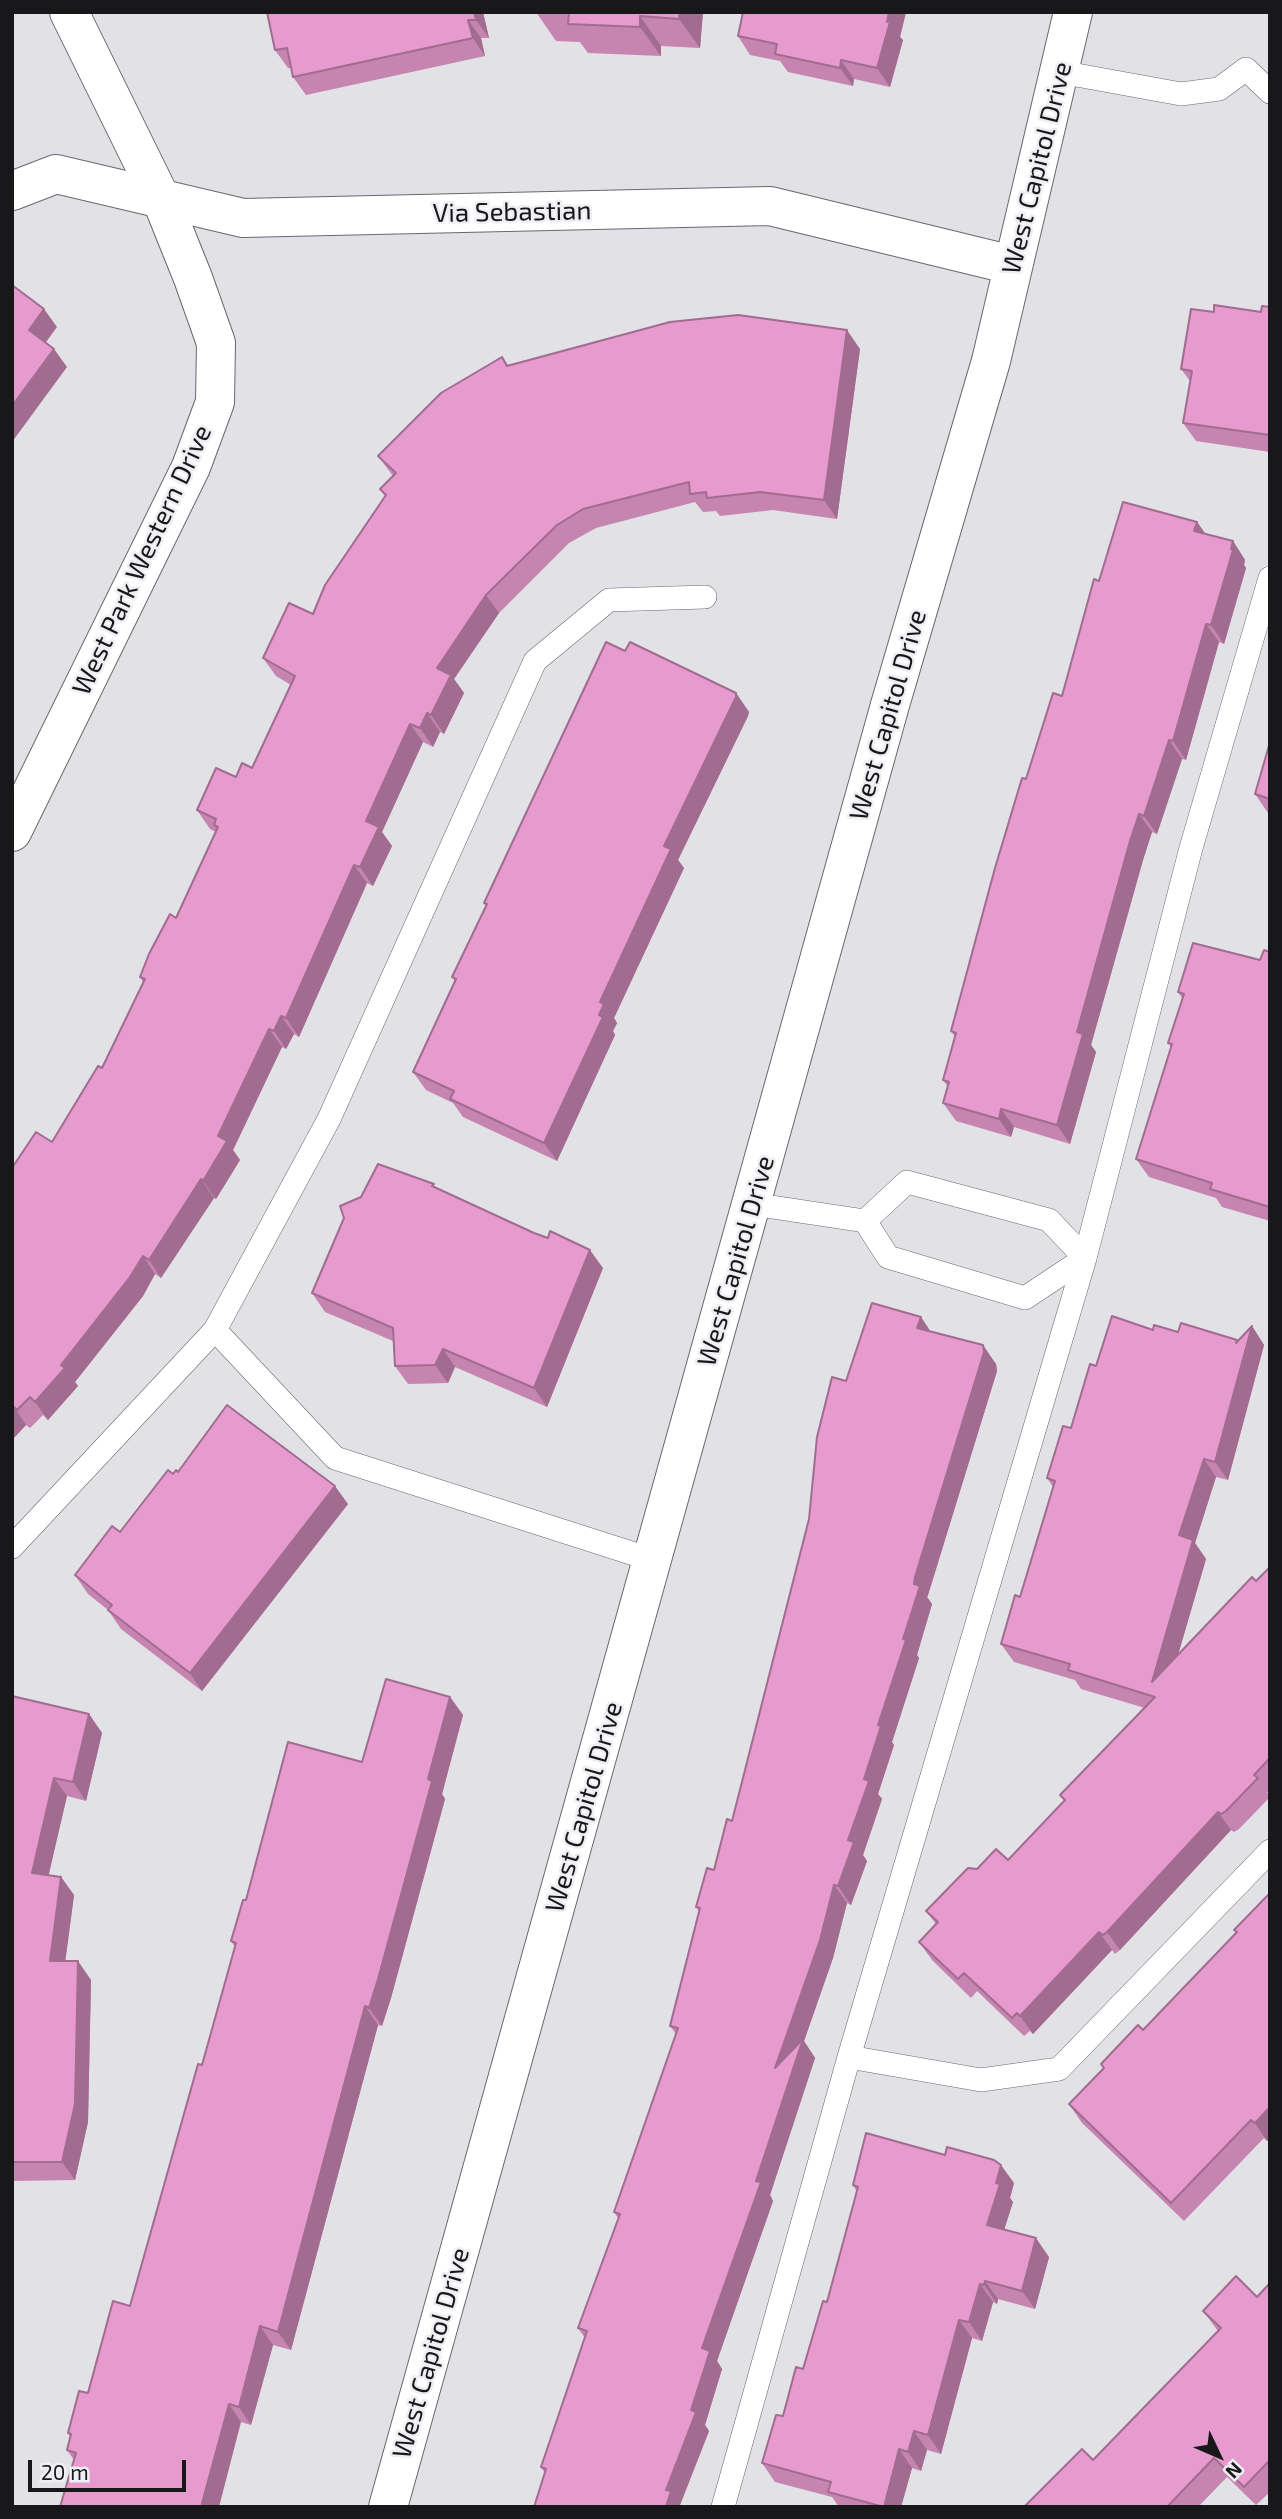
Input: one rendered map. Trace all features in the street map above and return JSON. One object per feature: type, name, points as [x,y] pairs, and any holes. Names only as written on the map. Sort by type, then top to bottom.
[{"type":"street","name":"West Park Western Drive","points":[[12,832],[191,467],[215,402],[216,343],[162,201],[69,12]]},
{"type":"street","name":"West Capitol Drive","points":[[388,2507],[890,705],[991,361],[1073,12]]},
{"type":"street","name":"Via Sebastian","points":[[12,191],[57,174],[162,201],[243,218],[770,206],[1012,265]]},
{"type":"lane","points":[[1060,72],[1181,94],[1219,89],[1246,69],[1270,92]]},
{"type":"lane","points":[[723,2507],[849,2057],[1085,1258],[1191,848],[1270,578]]},
{"type":"lane","points":[[12,1547],[215,1330],[329,1119],[535,662],[609,600],[705,597]]},
{"type":"lane","points":[[865,1221],[907,1182],[1049,1220],[1085,1258]]},
{"type":"lane","points":[[752,1204],[865,1221],[888,1258],[1025,1298],[1085,1258]]},
{"type":"lane","points":[[215,1330],[335,1458],[653,1560]]},
{"type":"lane","points":[[849,2057],[981,2080],[1059,2069],[1270,1851]]},
{"type":"building","points":[[267,12],[474,12],[476,20],[468,20],[473,38],[293,77],[287,48],[275,50]]},
{"type":"building","points":[[569,12],[680,12],[679,19],[640,16],[640,27],[568,24]]},
{"type":"building","points":[[743,12],[889,12],[887,22],[890,22],[877,68],[841,60],[840,68],[775,54],[777,44],[738,36]]},
{"type":"building","points":[[12,285],[44,309],[29,330],[54,349],[12,406]]},
{"type":"building","points":[[1214,305],[1261,312],[1262,306],[1270,307],[1270,435],[1183,423],[1192,371],[1181,369],[1191,309],[1214,312]]},
{"type":"building","points":[[738,315],[847,330],[824,500],[760,492],[707,498],[706,492],[690,494],[689,482],[583,509],[557,525],[486,595],[437,668],[451,675],[431,715],[427,713],[420,728],[410,724],[366,821],[379,827],[360,867],[354,865],[286,1018],[281,1016],[274,1031],[269,1029],[218,1136],[227,1141],[149,1260],[143,1256],[130,1277],[61,1365],[65,1368],[35,1402],[30,1397],[17,1410],[12,1408],[12,1168],[36,1132],[52,1142],[98,1066],[102,1068],[145,979],[140,977],[149,954],[170,914],[176,918],[218,827],[214,825],[216,819],[197,810],[216,768],[236,777],[242,763],[252,768],[295,676],[263,658],[289,603],[313,614],[325,585],[386,495],[380,489],[396,473],[378,456],[441,393],[502,357],[507,366],[670,322]]},
{"type":"building","points":[[1123,502],[1197,522],[1194,531],[1233,541],[1233,550],[1211,625],[1206,624],[1173,741],[1169,740],[1144,816],[1139,814],[1130,841],[1077,1032],[1083,1034],[1057,1125],[1001,1109],[999,1119],[943,1103],[949,1082],[943,1080],[956,1033],[951,1031],[1022,778],[1026,779],[1053,693],[1062,696],[1094,579],[1099,581]]},
{"type":"building","points":[[606,642],[625,651],[630,642],[736,693],[736,697],[664,846],[671,849],[600,1002],[604,1004],[599,1015],[603,1017],[544,1143],[450,1099],[454,1091],[413,1072],[456,979],[452,977],[487,904],[484,903]]},
{"type":"building","points":[[1270,742],[1270,799],[1255,794]]},
{"type":"building","points":[[1193,943],[1260,960],[1264,950],[1270,952],[1270,1207],[1210,1189],[1212,1183],[1136,1159],[1172,1044],[1168,1043],[1184,994],[1178,992]]},
{"type":"building","points":[[378,1164],[434,1184],[432,1186],[534,1233],[548,1238],[550,1231],[590,1250],[534,1388],[443,1349],[435,1365],[395,1366],[393,1328],[312,1293],[344,1218],[340,1206],[361,1197]]},
{"type":"building","points":[[872,1303],[921,1317],[917,1328],[983,1345],[984,1352],[915,1577],[914,1584],[920,1586],[903,1639],[906,1640],[878,1725],[881,1726],[864,1779],[869,1781],[848,1840],[854,1842],[838,1886],[834,1885],[820,1940],[775,2068],[803,2039],[756,2181],[761,2182],[702,2348],[710,2351],[691,2410],[696,2412],[666,2490],[671,2491],[666,2507],[534,2507],[546,2469],[541,2467],[587,2331],[578,2328],[620,2214],[614,2212],[678,2028],[670,2026],[700,1908],[696,1907],[707,1868],[714,1870],[727,1819],[732,1821],[809,1519],[817,1437],[832,1377],[846,1381]]},
{"type":"building","points":[[1112,1316],[1153,1330],[1154,1325],[1178,1332],[1181,1323],[1237,1340],[1236,1343],[1252,1326],[1215,1462],[1204,1459],[1179,1535],[1193,1540],[1152,1682],[1252,1577],[1256,1581],[1270,1567],[1270,1758],[1254,1775],[1258,1778],[1226,1811],[1221,1814],[1218,1812],[1107,1932],[1103,1935],[1099,1932],[1020,2016],[1017,2013],[1012,2018],[964,1973],[958,1979],[919,1942],[938,1922],[926,1911],[968,1868],[977,1869],[996,1849],[1008,1860],[1065,1800],[1060,1795],[1155,1697],[1068,1670],[1070,1664],[1001,1644],[1015,1595],[1020,1597],[1055,1481],[1047,1478],[1063,1426],[1071,1428],[1090,1364],[1096,1366]]},
{"type":"building","points":[[227,1405],[335,1486],[190,1673],[108,1610],[112,1605],[75,1575],[112,1526],[120,1532],[168,1470],[173,1474],[176,1470],[178,1472]]},
{"type":"building","points":[[386,1679],[450,1697],[428,1779],[432,1781],[378,1979],[369,2008],[365,2006],[278,2332],[260,2326],[239,2407],[229,2404],[201,2507],[60,2507],[76,2453],[67,2450],[71,2434],[68,2433],[79,2391],[88,2393],[113,2301],[130,2306],[198,2064],[202,2065],[236,1943],[231,1941],[243,1900],[246,1900],[288,1742],[362,1762]]},
{"type":"building","points":[[12,1696],[89,1714],[73,1782],[54,1778],[32,1873],[61,1877],[50,1961],[78,1961],[75,2104],[62,2162],[12,2162]]},
{"type":"building","points":[[1270,1893],[1270,2107],[1255,2123],[1251,2120],[1171,2203],[1069,2104],[1104,2068],[1101,2064],[1138,2025],[1143,2030],[1237,1932],[1234,1930]]},
{"type":"building","points":[[866,2133],[945,2155],[947,2147],[994,2160],[1001,2165],[996,2183],[1000,2184],[987,2225],[1036,2238],[1022,2291],[985,2281],[984,2285],[980,2284],[969,2322],[959,2320],[928,2435],[914,2431],[908,2452],[899,2449],[884,2507],[828,2492],[831,2482],[762,2463],[776,2415],[783,2416],[796,2367],[803,2369],[823,2301],[827,2302],[858,2187],[853,2185]]},
{"type":"building","points":[[1236,2276],[1257,2297],[1270,2283],[1270,2460],[1244,2487],[1214,2458],[1167,2507],[1024,2507],[1082,2449],[1093,2460],[1221,2328],[1203,2311]]}]
